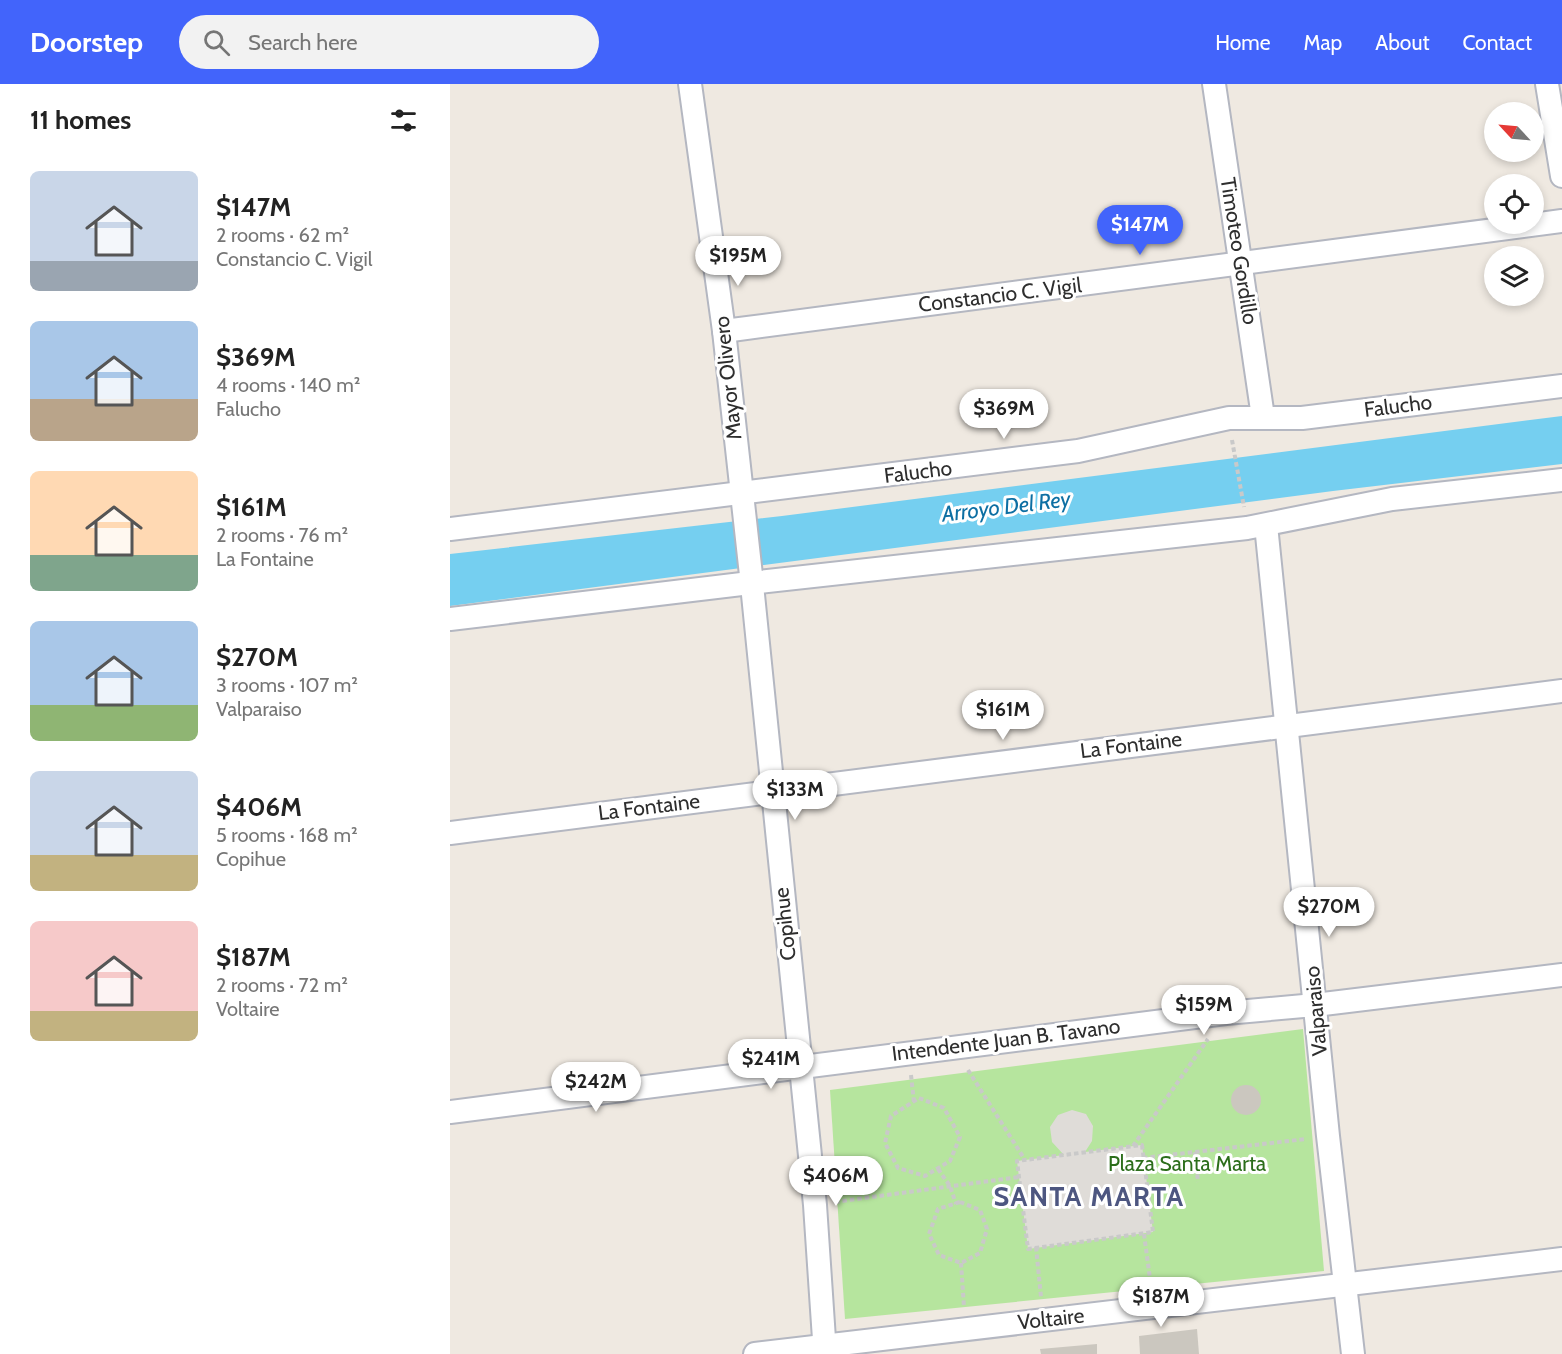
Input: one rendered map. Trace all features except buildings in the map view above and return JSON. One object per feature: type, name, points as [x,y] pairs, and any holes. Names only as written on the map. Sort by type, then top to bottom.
[{"type":"street","name":"Mayor Olivero","points":[[690,84],[724,331],[742,501]]},
{"type":"street","name":"Timoteo Gordillo","points":[[1214,84],[1263,417]]},
{"type":"street","points":[[1547,84],[1562,176]]},
{"type":"street","name":"Constancio C. Vigil","points":[[724,331],[1562,221]]},
{"type":"street","name":"Falucho","points":[[450,530],[742,501],[1078,451],[1229,418],[1302,418],[1562,386]]},
{"type":"street","points":[[450,619],[751,579],[1266,525],[1392,498],[1562,480]]},
{"type":"street","name":"Copihue","points":[[742,501],[815,1205],[824,1349]]},
{"type":"street","name":"Valparaiso","points":[[1266,525],[1328,1136],[1353,1354]]},
{"type":"street","name":"La Fontaine","points":[[450,833],[1562,691]]},
{"type":"street","name":"Intendente Juan B. Tavano","points":[[450,1112],[800,1065],[1226,1012],[1315,1005],[1562,975]]},
{"type":"street","name":"Voltaire","points":[[755,1354],[824,1349],[966,1328],[1154,1309],[1562,1259]]},
{"type":"path","points":[[1233,445],[1244,506]]},
{"type":"path","points":[[1132,1146],[1226,1012]]},
{"type":"path","points":[[953,1047],[1025,1160]]},
{"type":"path","points":[[919,1098],[944,1108],[960,1137],[950,1161],[938,1169],[925,1176],[898,1168],[885,1143],[891,1116],[919,1098]]},
{"type":"path","points":[[1143,1158],[1328,1136]]},
{"type":"path","points":[[1142,1145],[1143,1158],[1153,1233],[1028,1249],[1017,1161],[1142,1145]]},
{"type":"path","points":[[1195,1152],[1198,1182]]},
{"type":"path","points":[[938,1169],[950,1186],[956,1204]]},
{"type":"path","points":[[815,1205],[1019,1177]]},
{"type":"path","points":[[960,1202],[980,1210],[987,1229],[980,1253],[961,1263],[939,1256],[929,1234],[938,1209],[956,1204],[960,1202]]},
{"type":"path","points":[[1143,1234],[1154,1309]]},
{"type":"path","points":[[1035,1248],[1044,1320]]},
{"type":"path","points":[[961,1263],[966,1328]]},
{"type":"green space","name":"Plaza Santa Marta","points":[[1303,1029],[1324,1271],[845,1319],[830,1090]]},
{"type":"shaded area","points":[[1072,1110],[1086,1114],[1093,1126],[1092,1141],[1085,1152],[1142,1145],[1153,1232],[1028,1249],[1017,1161],[1064,1155],[1052,1142],[1050,1127],[1058,1115]]},
{"type":"water","name":"Arroyo Del Rey","points":[[1562,416],[1562,464],[1333,491],[450,606],[450,554],[782,516]]},
{"type":"district","name":"SANTA MARTA","points":[[1089,1197]]}]
